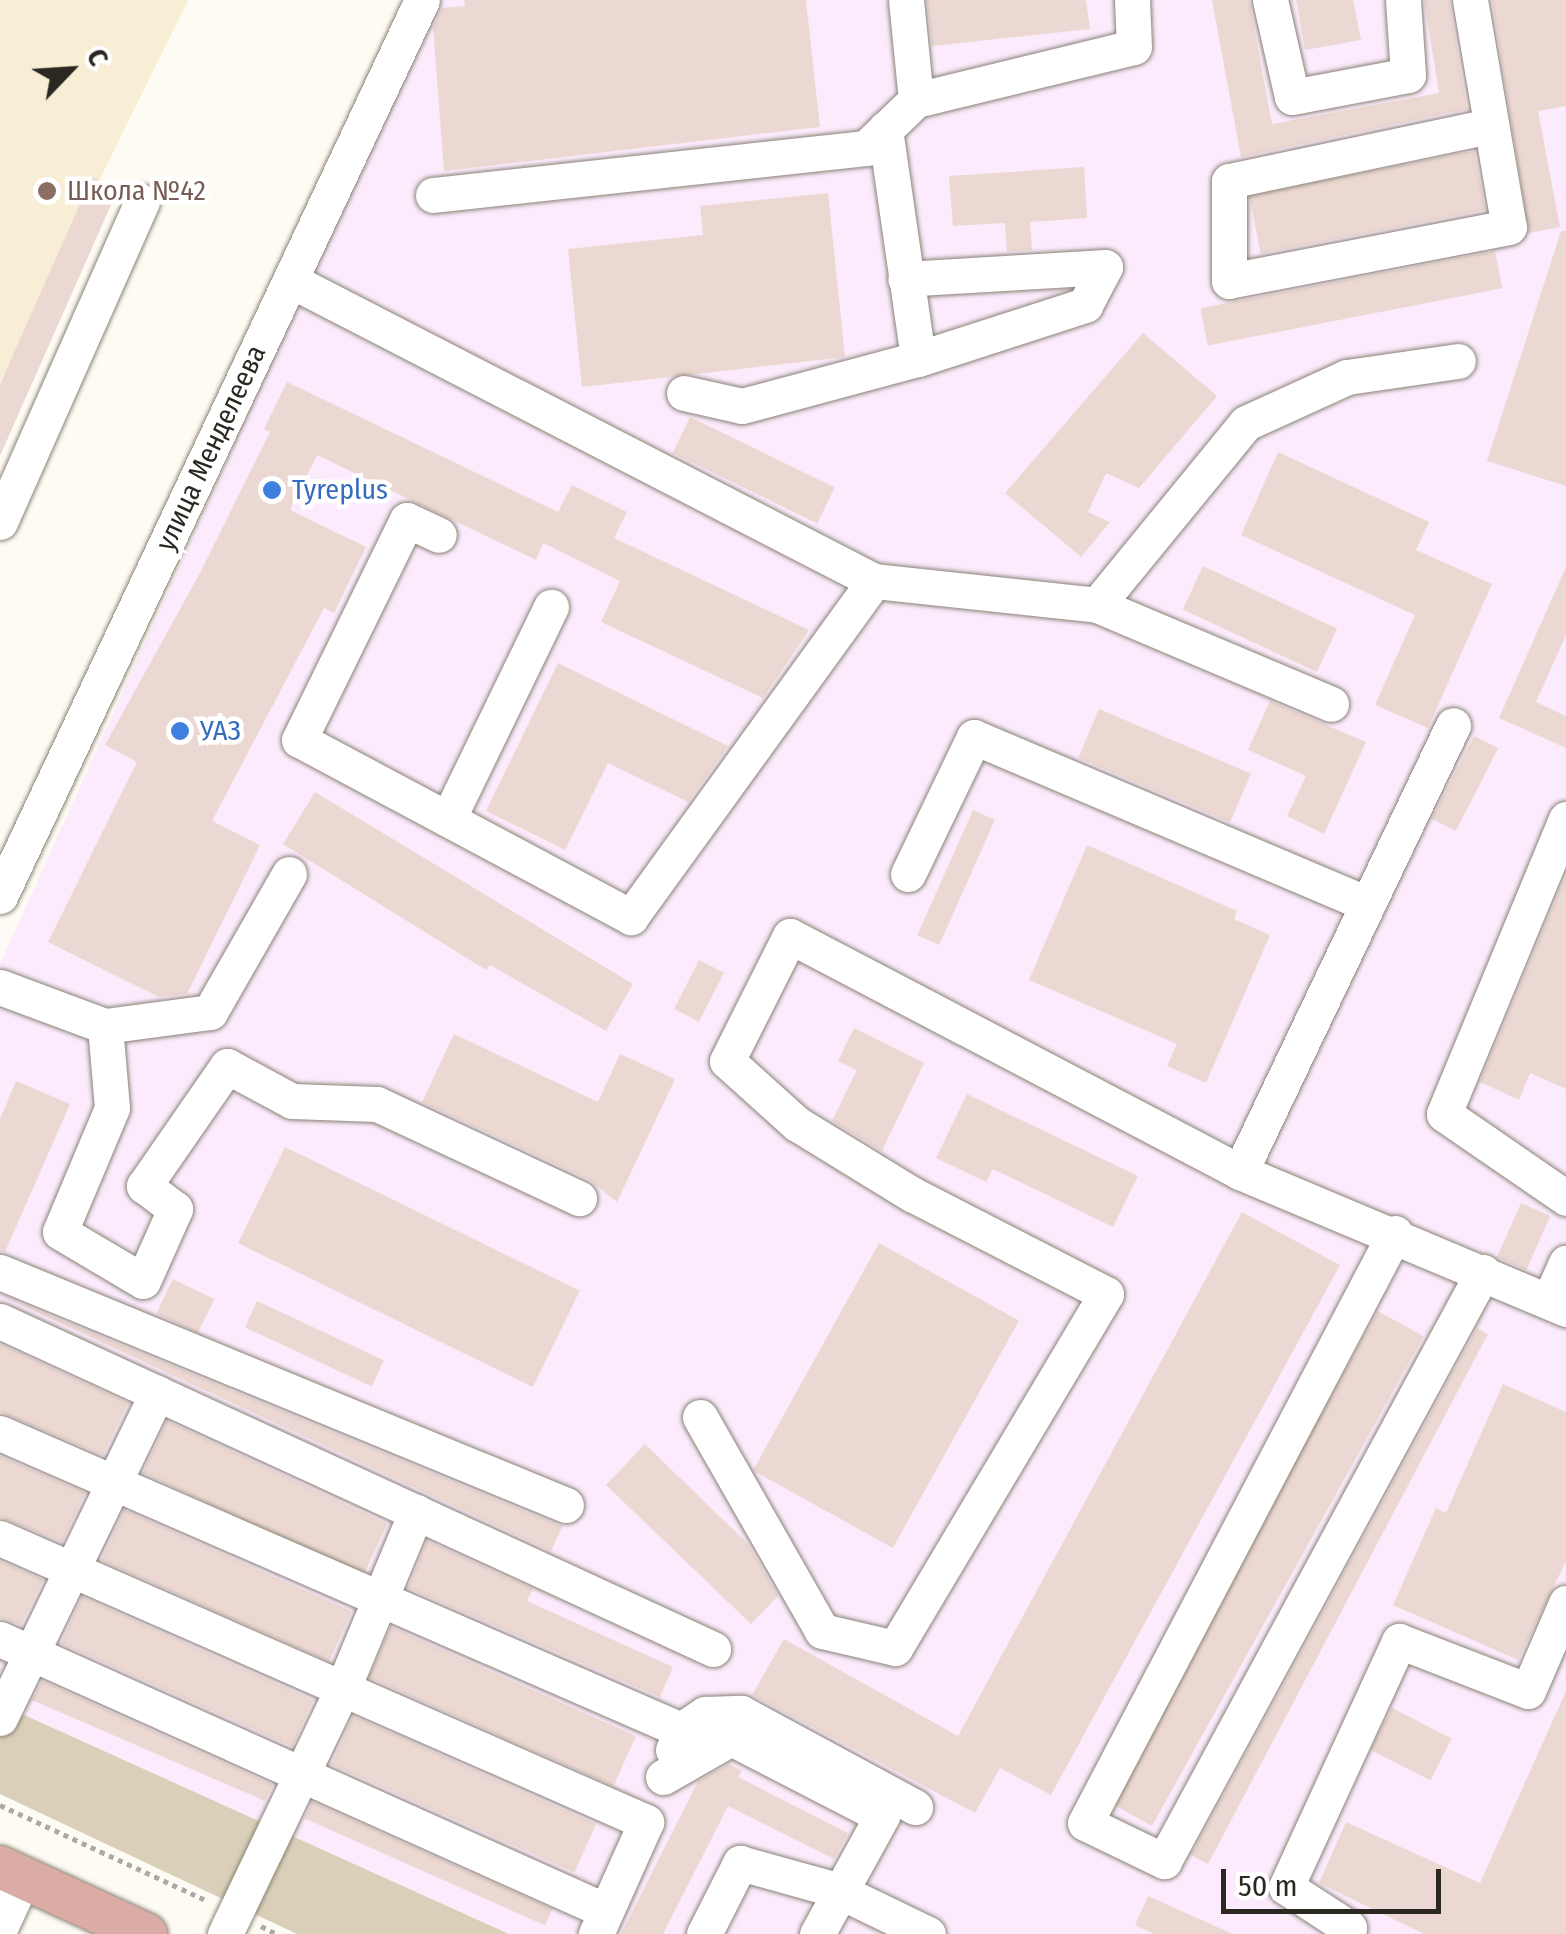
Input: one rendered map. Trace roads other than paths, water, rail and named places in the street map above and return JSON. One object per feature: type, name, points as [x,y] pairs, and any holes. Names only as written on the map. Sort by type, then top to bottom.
[{"type":"main road","points":[[12,1872],[146,1934]]},
{"type":"street","name":"улица Менделеева","points":[[0,896],[422,0]]},
{"type":"street","points":[[906,0],[916,100]]},
{"type":"street","points":[[433,196],[866,148],[916,100],[1134,47],[1132,0]]},
{"type":"street","points":[[1270,0],[1292,97],[1408,76],[1403,0]]},
{"type":"street","points":[[1470,0],[1509,227],[1230,281],[1229,181],[1491,126]]},
{"type":"street","points":[[885,129],[918,359]]},
{"type":"street","points":[[0,522],[142,202]]},
{"type":"street","points":[[684,393],[742,406],[918,359],[1085,305],[1106,267],[905,279]]},
{"type":"street","points":[[290,280],[874,581],[1097,606],[1331,704]]},
{"type":"street","points":[[1097,606],[1246,423],[1347,378],[1458,361]]},
{"type":"street","points":[[439,535],[407,520],[299,740],[631,917],[874,581]]},
{"type":"street","points":[[448,819],[551,607]]},
{"type":"street","points":[[1240,1172],[1453,725]]},
{"type":"street","points":[[908,874],[974,737],[1367,904]]},
{"type":"street","points":[[1566,819],[1444,1114],[1566,1198]]},
{"type":"street","points":[[0,987],[105,1026],[210,1012],[289,874]]},
{"type":"street","points":[[700,1417],[822,1631],[895,1648],[1106,1294],[880,1174],[798,1124],[727,1061],[790,936],[1240,1172],[1395,1233],[1558,1305],[1566,1263]]},
{"type":"street","points":[[105,1026],[112,1108],[60,1232],[143,1281],[175,1209],[144,1186],[227,1066],[292,1101],[377,1104],[579,1198]]},
{"type":"street","points":[[1395,1233],[1084,1823],[1164,1861],[1483,1272]]},
{"type":"street","points":[[0,1272],[566,1504]]},
{"type":"street","points":[[0,1321],[713,1648]]},
{"type":"street","points":[[0,1718],[16,1646],[73,1570],[157,1393]]},
{"type":"street","points":[[0,1432],[681,1730]]},
{"type":"street","points":[[230,1924],[342,1690],[416,1512]]},
{"type":"street","points":[[0,1538],[646,1822]]},
{"type":"street","points":[[1346,1934],[1349,1928],[1286,1887],[1399,1641],[1528,1691],[1566,1604]]},
{"type":"street","points":[[16,1646],[300,1776],[601,1922],[646,1822],[681,1730],[705,1714],[741,1713],[915,1807]]},
{"type":"street","points":[[663,1776],[732,1738],[882,1816],[837,1890],[817,1934]]},
{"type":"street","points":[[704,1934],[740,1863],[837,1890],[928,1934]]},
{"type":"street","points":[[0,1928],[12,1872]]},
{"type":"place","name":"Школа №42","points":[[47,191]]},
{"type":"place","name":"Tyreplus","points":[[272,490]]},
{"type":"place","name":"УАЗ","points":[[180,731]]}]
